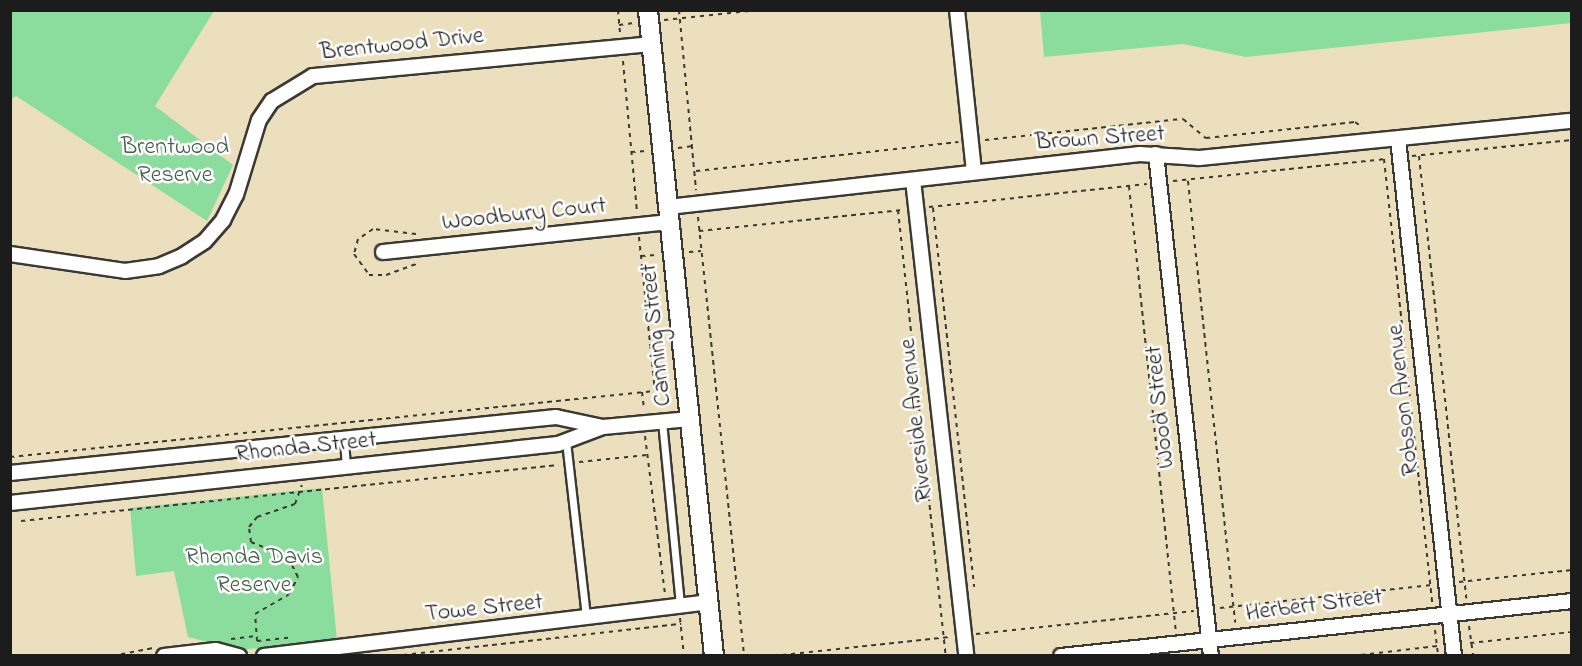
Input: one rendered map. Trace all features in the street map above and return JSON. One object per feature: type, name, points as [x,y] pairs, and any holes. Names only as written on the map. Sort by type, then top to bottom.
[{"type":"street","points":[[957,10],[974,172]]},
{"type":"street","name":"Canning Street","points":[[648,16],[714,656]]},
{"type":"street","name":"Brentwood Drive","points":[[10,254],[125,271],[159,266],[182,256],[205,241],[223,220],[236,195],[259,120],[272,101],[313,76],[651,44]]},
{"type":"street","name":"Brown Street","points":[[669,214],[696,204],[974,172],[1156,154],[1198,158],[1572,121]]},
{"type":"street","name":"Robson Avenue","points":[[1398,139],[1454,656]]},
{"type":"street","name":"Wood Street","points":[[1156,154],[1211,656]]},
{"type":"street","name":"Riverside Avenue","points":[[913,180],[966,656]]},
{"type":"street","name":"Woodbury Court","points":[[383,252],[669,214]]},
{"type":"street","name":"Rhonda Street","points":[[10,473],[556,417],[603,427]]},
{"type":"street","name":"Rhonda Street","points":[[10,503],[566,441],[603,427],[690,419]]},
{"type":"street","name":"Herbert Street","points":[[1061,656],[1572,601]]},
{"type":"street","name":"Towe Street","points":[[261,652],[587,620],[708,602]]},
{"type":"street","points":[[160,652],[216,653],[239,656]]},
{"type":"lane","points":[[663,421],[680,606]]},
{"type":"lane","points":[[344,439],[346,466]]},
{"type":"lane","points":[[566,441],[587,620]]},
{"type":"path","points":[[679,10],[696,171],[696,204],[744,656]]},
{"type":"path","points":[[619,25],[648,16],[680,19],[758,10]]},
{"type":"path","points":[[696,171],[1183,119],[1206,138],[1355,122],[1366,131]]},
{"type":"path","points":[[699,231],[1572,140]]},
{"type":"path","points":[[1419,156],[1473,656]]},
{"type":"path","points":[[1384,159],[1438,656]]},
{"type":"path","points":[[1188,180],[1237,638]]},
{"type":"path","points":[[1129,186],[1178,644]]},
{"type":"path","points":[[933,207],[975,598]]},
{"type":"path","points":[[898,210],[946,656]]},
{"type":"path","points":[[10,457],[655,391]]},
{"type":"path","points":[[642,392],[647,455],[665,597]]},
{"type":"path","points":[[21,521],[647,455]]},
{"type":"path","points":[[261,652],[257,641],[255,614],[289,594],[298,578],[288,557],[251,542],[249,527],[257,518],[295,504],[308,471]]},
{"type":"path","points":[[773,656],[1572,570]]},
{"type":"path","points":[[680,606],[684,656]]},
{"type":"path","points":[[977,622],[980,645]]},
{"type":"path","points":[[394,656],[681,624]]},
{"type":"path","points":[[257,641],[304,636]]},
{"type":"path","points":[[112,656],[160,652]]},
{"type":"green space","name":"Brentwood Reserve","points":[[11,10],[214,11],[155,106],[233,165],[207,221],[16,96],[11,99]]},
{"type":"green space","points":[[1571,10],[1571,23],[1246,57],[1183,44],[1044,57],[1040,11]]},
{"type":"green space","name":"Rhonda Davis Reserve","points":[[322,488],[337,640],[240,650],[188,637],[174,571],[136,576],[130,508]]}]
